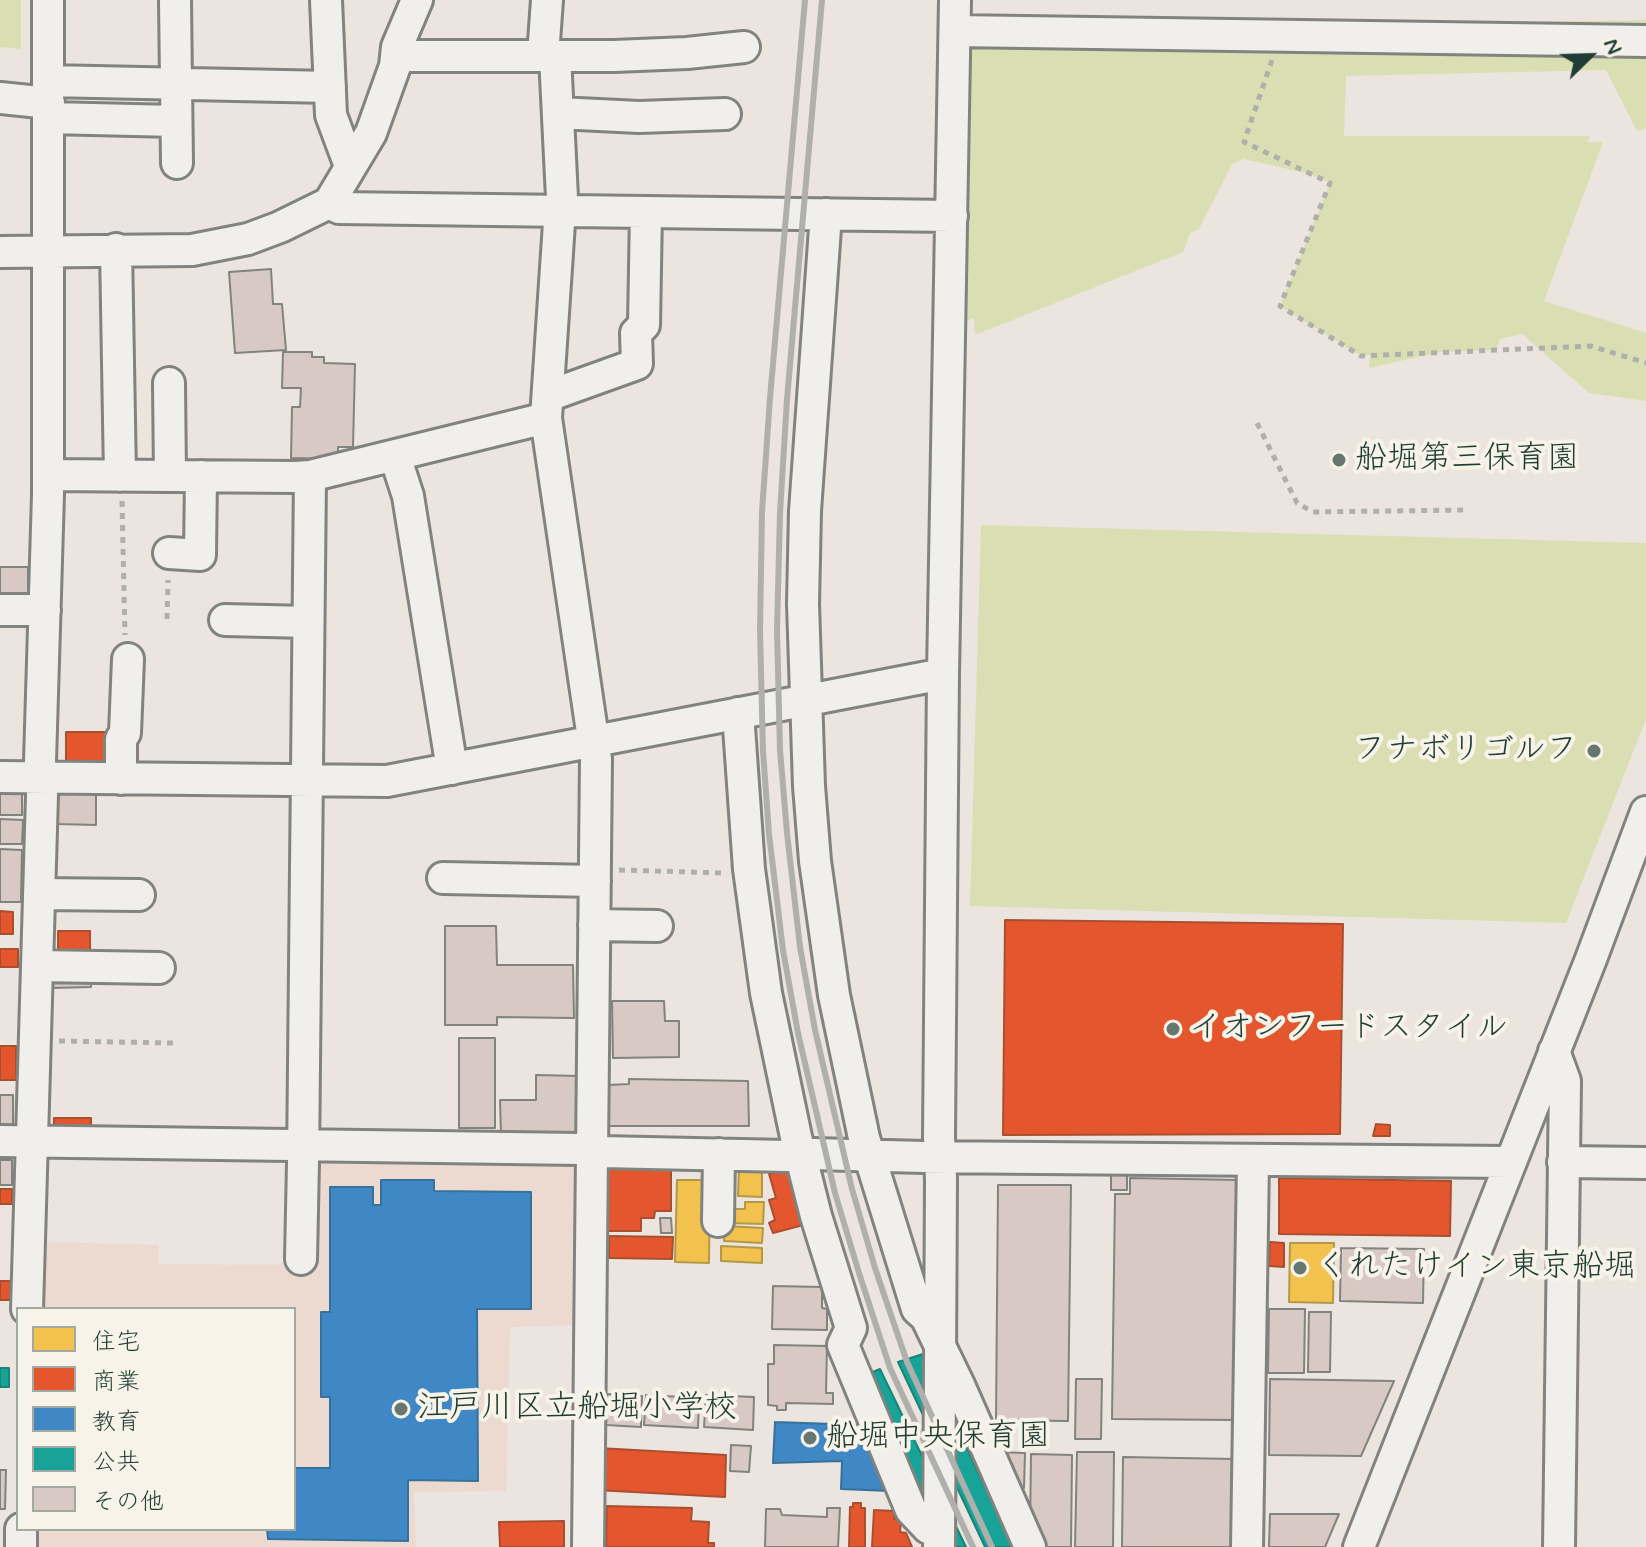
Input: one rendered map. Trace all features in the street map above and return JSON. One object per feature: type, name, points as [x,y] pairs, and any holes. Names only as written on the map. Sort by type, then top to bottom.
[{"type":"street","points":[[27,1307],[48,475],[48,0]]},
{"type":"street","points":[[175,0],[177,163]]},
{"type":"street","points":[[326,0],[331,115],[350,166]]},
{"type":"street","points":[[0,252],[192,250],[248,239],[329,203],[371,133],[395,66],[397,47],[417,0]]},
{"type":"street","points":[[547,0],[549,56],[558,113],[562,198],[547,407],[596,759],[588,1547]]},
{"type":"street","points":[[939,1538],[943,674],[955,0]]},
{"type":"street","points":[[955,31],[1646,41]]},
{"type":"street","points":[[396,56],[672,53],[744,47]]},
{"type":"street","points":[[48,101],[176,84],[330,87]]},
{"type":"street","points":[[0,98],[48,101],[176,121]]},
{"type":"street","points":[[558,113],[639,117],[725,114]]},
{"type":"street","points":[[329,203],[339,208],[952,216]]},
{"type":"street","points":[[48,475],[310,476],[395,456],[547,407],[637,364],[636,333],[644,325],[646,212]]},
{"type":"street","points":[[826,214],[805,511],[803,604],[809,786],[815,861],[834,995],[869,1155],[917,1309],[926,1317],[959,1385],[1030,1547]]},
{"type":"street","points":[[116,249],[120,476]]},
{"type":"street","points":[[169,383],[170,476]]},
{"type":"street","points":[[395,456],[408,496],[452,769]]},
{"type":"street","points":[[169,553],[200,555],[201,476]]},
{"type":"street","points":[[301,1259],[310,476]]},
{"type":"street","points":[[0,610],[45,610]]},
{"type":"street","points":[[225,620],[308,622]]},
{"type":"street","points":[[121,779],[128,659]]},
{"type":"street","points":[[0,777],[387,781],[943,674]]},
{"type":"street","points":[[738,713],[750,874],[766,993],[800,1155],[851,1328],[843,1345],[911,1510],[939,1538]]},
{"type":"street","points":[[1359,1547],[1646,812]]},
{"type":"street","points":[[443,878],[595,876]]},
{"type":"street","points":[[39,894],[139,895]]},
{"type":"street","points":[[594,925],[657,926]]},
{"type":"street","points":[[37,966],[159,968]]},
{"type":"street","points":[[1554,1051],[1565,1081],[1559,1547]]},
{"type":"street","points":[[0,1141],[719,1154],[1510,1162]]},
{"type":"street","points":[[718,1221],[719,1154]]},
{"type":"street","points":[[1247,1547],[1253,1160]]},
{"type":"street","points":[[1563,1162],[1646,1163]]},
{"type":"path","points":[[1279,36],[1244,142],[1330,183],[1280,306],[1361,356],[1591,346],[1646,363]]},
{"type":"path","points":[[1257,423],[1297,503],[1313,512],[1466,510]]},
{"type":"path","points":[[120,476],[128,659]]},
{"type":"path","points":[[167,619],[169,553]]},
{"type":"path","points":[[595,876],[750,874]]},
{"type":"path","points":[[45,1040],[174,1043]]},
{"type":"shaded area","name":"江戸川区立船堀小学校","points":[[315,1161],[579,1164],[577,1325],[510,1327],[506,1491],[414,1492],[416,1547],[35,1547],[36,1531],[296,1531],[296,1307],[41,1307],[43,1242],[159,1245],[158,1264],[277,1265],[289,1259]]},
{"type":"green space","points":[[0,0],[21,0],[21,49],[0,47]]},
{"type":"green space","points":[[1646,20],[1646,128],[1637,131],[1606,70],[1346,76],[1344,136],[1590,136],[1587,142],[1603,142],[1544,301],[1646,333],[1646,401],[1589,393],[1522,334],[1500,339],[1496,350],[1440,352],[1369,368],[1370,355],[1361,356],[1280,306],[1330,183],[1310,174],[1244,159],[1232,164],[1199,229],[1190,233],[1183,252],[975,335],[974,318],[950,328],[955,31]]},
{"type":"green space","points":[[981,525],[1646,543],[1646,719],[1566,923],[970,906]]},
{"type":"building: 住宅","points":[[739,1168],[762,1168],[762,1197],[738,1196]]},
{"type":"building: 住宅","points":[[677,1180],[710,1180],[709,1263],[675,1262]]},
{"type":"building: 住宅","points":[[745,1202],[764,1202],[763,1224],[728,1223],[729,1209],[745,1209]]},
{"type":"building: 住宅","points":[[725,1226],[763,1228],[762,1243],[724,1241]]},
{"type":"building: 住宅","points":[[1290,1243],[1334,1243],[1333,1303],[1289,1302]]},
{"type":"building: 住宅","points":[[721,1246],[762,1248],[762,1263],[721,1261]]},
{"type":"building: 商業","points":[[66,732],[110,732],[109,766],[66,766]]},
{"type":"building: 商業","points":[[0,911],[13,912],[13,934],[0,934]]},
{"type":"building: 商業","name":"イオンフードスタイル","points":[[1005,920],[1343,924],[1340,1134],[1003,1135]]},
{"type":"building: 商業","points":[[58,931],[90,931],[90,956],[58,953]]},
{"type":"building: 商業","points":[[0,949],[18,949],[18,967],[0,967]]},
{"type":"building: 商業","points":[[0,1046],[16,1046],[16,1080],[0,1080]]},
{"type":"building: 商業","points":[[54,1118],[91,1118],[91,1131],[54,1131]]},
{"type":"building: 商業","points":[[1376,1124],[1390,1125],[1390,1136],[1373,1136]]},
{"type":"building: 商業","points":[[604,1166],[671,1166],[671,1211],[655,1211],[654,1218],[641,1218],[641,1231],[604,1231]]},
{"type":"building: 商業","points":[[792,1168],[807,1224],[773,1233],[769,1223],[775,1220],[769,1200],[776,1198],[769,1174]]},
{"type":"building: 商業","points":[[1279,1178],[1451,1181],[1450,1236],[1279,1234]]},
{"type":"building: 商業","points":[[0,1189],[12,1189],[12,1204],[0,1204]]},
{"type":"building: 商業","points":[[609,1236],[673,1237],[672,1259],[609,1258]]},
{"type":"building: 商業","points":[[1270,1242],[1284,1243],[1284,1267],[1269,1266]]},
{"type":"building: 商業","points":[[0,1281],[11,1281],[10,1300],[0,1300]]},
{"type":"building: 商業","points":[[598,1448],[726,1455],[725,1497],[596,1490]]},
{"type":"building: 商業","points":[[853,1503],[861,1503],[861,1508],[865,1508],[865,1547],[849,1547],[850,1507]]},
{"type":"building: 商業","points":[[607,1506],[692,1508],[691,1521],[709,1522],[708,1543],[714,1543],[714,1547],[606,1547]]},
{"type":"building: 商業","points":[[874,1510],[895,1511],[894,1519],[901,1520],[900,1532],[906,1533],[912,1547],[872,1547]]},
{"type":"building: 商業","points":[[564,1521],[564,1547],[500,1547],[499,1522]]},
{"type":"building: 教育","points":[[381,1180],[434,1180],[434,1191],[531,1192],[531,1309],[477,1309],[478,1481],[408,1480],[408,1541],[268,1539],[267,1531],[296,1531],[296,1468],[330,1468],[330,1397],[321,1397],[321,1312],[330,1312],[330,1187],[373,1187],[373,1205],[381,1205]]},
{"type":"building: 教育","points":[[775,1422],[863,1425],[890,1491],[841,1489],[842,1461],[773,1463]]},
{"type":"building: 公共","points":[[923,1354],[1013,1547],[985,1547],[898,1362]]},
{"type":"building: 公共","points":[[0,1368],[9,1368],[9,1387],[0,1387]]},
{"type":"building: 公共","points":[[880,1369],[966,1547],[939,1547],[863,1376]]},
{"type":"building: その他","points":[[271,269],[273,304],[282,304],[286,350],[235,353],[229,272]]},
{"type":"building: その他","points":[[283,352],[312,352],[312,357],[324,357],[324,363],[355,364],[353,447],[338,447],[338,459],[291,458],[292,407],[300,407],[301,388],[282,388]]},
{"type":"building: その他","points":[[0,567],[28,567],[28,599],[0,600]]},
{"type":"building: その他","points":[[0,792],[22,792],[22,815],[0,815]]},
{"type":"building: その他","points":[[57,792],[96,792],[96,825],[57,824]]},
{"type":"building: その他","points":[[0,819],[23,820],[22,844],[0,844]]},
{"type":"building: その他","points":[[0,849],[22,850],[21,902],[0,902]]},
{"type":"building: その他","points":[[445,926],[496,926],[497,965],[573,965],[574,1018],[497,1017],[497,1025],[445,1025]]},
{"type":"building: その他","points":[[59,976],[91,976],[91,987],[52,988],[53,981]]},
{"type":"building: その他","points":[[612,1001],[664,1001],[665,1021],[679,1021],[679,1057],[613,1058]]},
{"type":"building: その他","points":[[459,1038],[495,1038],[495,1128],[459,1128]]},
{"type":"building: その他","points":[[536,1075],[580,1076],[580,1135],[501,1135],[500,1100],[536,1100]]},
{"type":"building: その他","points":[[629,1079],[748,1081],[749,1126],[609,1126],[608,1085],[629,1084]]},
{"type":"building: その他","points":[[0,1095],[13,1095],[13,1130],[0,1130]]},
{"type":"building: その他","points":[[0,1160],[12,1160],[12,1185],[0,1185]]},
{"type":"building: その他","points":[[1111,1172],[1127,1173],[1127,1190],[1111,1190]]},
{"type":"building: その他","points":[[1130,1178],[1239,1180],[1236,1420],[1112,1419],[1115,1194],[1130,1194]]},
{"type":"building: その他","points":[[998,1185],[1071,1185],[1068,1421],[996,1420]]},
{"type":"building: その他","points":[[660,1218],[671,1218],[672,1233],[661,1233]]},
{"type":"building: その他","points":[[1341,1248],[1424,1249],[1423,1303],[1340,1301]]},
{"type":"building: その他","points":[[773,1286],[822,1287],[822,1308],[827,1309],[827,1330],[772,1329]]},
{"type":"building: その他","points":[[1269,1309],[1305,1309],[1304,1373],[1268,1373]]},
{"type":"building: その他","points":[[1309,1312],[1331,1312],[1330,1372],[1308,1372]]},
{"type":"building: その他","points":[[774,1345],[827,1346],[826,1393],[833,1393],[833,1404],[786,1403],[786,1410],[777,1410],[777,1406],[768,1405],[768,1364],[774,1364]]},
{"type":"building: その他","points":[[1076,1379],[1102,1379],[1101,1439],[1075,1439]]},
{"type":"building: その他","points":[[1270,1379],[1394,1381],[1361,1456],[1269,1455]]},
{"type":"building: その他","points":[[607,1394],[642,1396],[641,1427],[606,1425]]},
{"type":"building: その他","points":[[646,1395],[699,1398],[698,1428],[644,1425]]},
{"type":"building: その他","points":[[706,1395],[754,1397],[753,1430],[704,1427]]},
{"type":"building: その他","points":[[731,1445],[751,1446],[749,1472],[730,1471]]},
{"type":"building: その他","points":[[997,1452],[1025,1453],[1024,1488],[1013,1488]]},
{"type":"building: その他","points":[[1077,1452],[1114,1452],[1113,1547],[1075,1547]]},
{"type":"building: その他","points":[[1031,1454],[1072,1455],[1071,1547],[1037,1547],[1030,1531]]},
{"type":"building: その他","points":[[1123,1457],[1234,1459],[1234,1547],[1122,1547]]},
{"type":"building: その他","points":[[0,1470],[6,1470],[5,1509],[0,1509]]},
{"type":"building: その他","points":[[827,1508],[840,1508],[838,1547],[765,1547],[766,1509],[780,1509],[782,1515],[827,1517]]},
{"type":"building: その他","points":[[1270,1514],[1339,1514],[1325,1547],[1269,1547]]},
{"type":"railway","points":[[805,0],[762,512],[760,630],[769,834],[783,950],[798,1033],[835,1193],[890,1368],[973,1547]]},
{"type":"railway","points":[[822,0],[780,513],[777,630],[780,750],[787,833],[800,947],[815,1030],[852,1189],[907,1362],[992,1547]]},
{"type":"place","name":"船堀第三保育園","points":[[1339,460]]},
{"type":"place","name":"フナボリゴルフ","points":[[1594,751]]},
{"type":"place","name":"イオンフードスタイル","points":[[1173,1029]]},
{"type":"place","name":"くれたけイン東京船堀","points":[[1300,1268]]},
{"type":"place","name":"江戸川区立船堀小学校","points":[[401,1409]]},
{"type":"place","name":"船堀中央保育園","points":[[810,1438]]}]
